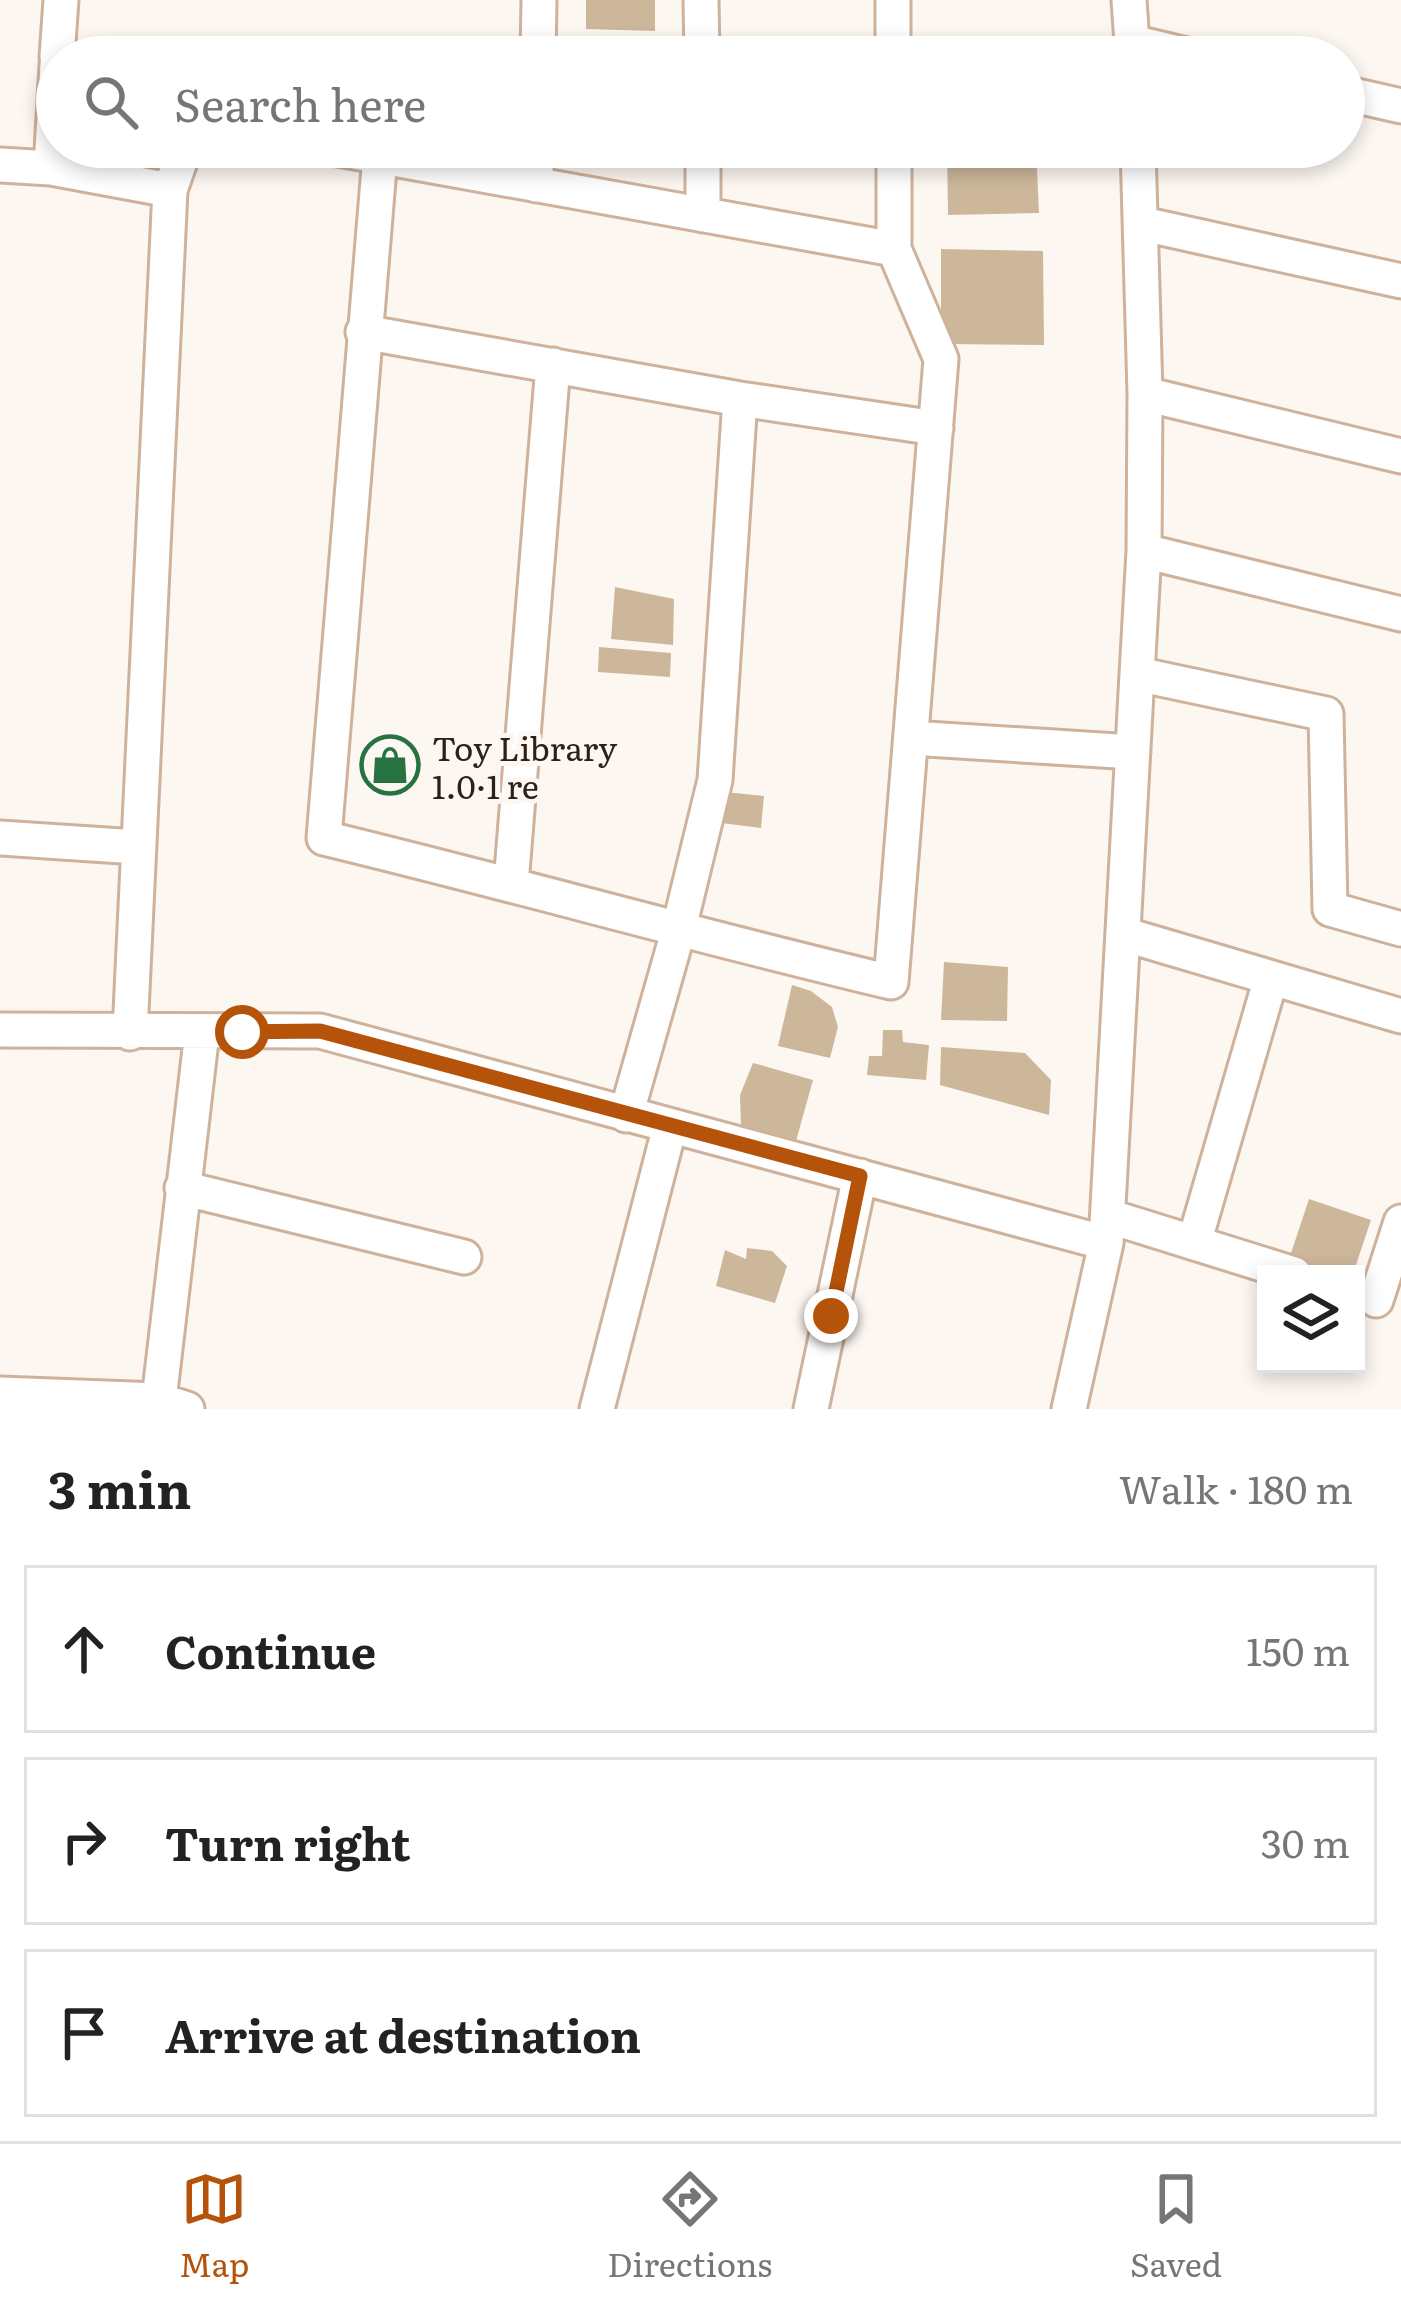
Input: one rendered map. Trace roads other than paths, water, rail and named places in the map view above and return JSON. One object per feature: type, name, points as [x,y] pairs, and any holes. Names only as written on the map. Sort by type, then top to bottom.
[{"type":"street","points":[[59,36],[61,0]]},
{"type":"street","points":[[538,36],[539,0]]},
{"type":"street","points":[[701,0],[702,36]]},
{"type":"street","points":[[893,0],[893,36]]},
{"type":"street","points":[[1129,0],[1131,36]]},
{"type":"street","points":[[1365,98],[1401,106]]},
{"type":"street","points":[[0,165],[36,167]]},
{"type":"street","points":[[51,168],[170,190]]},
{"type":"street","points":[[130,1033],[170,190],[178,168]]},
{"type":"street","points":[[379,168],[324,838],[678,932],[891,982],[941,358],[894,249],[894,168]]},
{"type":"street","points":[[441,168],[894,249]]},
{"type":"street","points":[[536,168],[536,185]]},
{"type":"street","points":[[703,168],[703,215]]},
{"type":"street","points":[[1069,1409],[1107,1229],[1144,550],[1139,168]]},
{"type":"street","points":[[1143,224],[1401,281]]},
{"type":"street","points":[[363,332],[740,399],[936,428]]},
{"type":"street","points":[[511,884],[553,365]]},
{"type":"street","points":[[1145,394],[1401,455]]},
{"type":"street","points":[[626,1114],[715,780],[740,399]]},
{"type":"street","points":[[1144,550],[1401,614]]},
{"type":"street","points":[[1138,674],[1326,715],[1330,909],[1401,929]]},
{"type":"street","points":[[911,738],[1133,752]]},
{"type":"street","points":[[0,838],[136,847]]},
{"type":"street","points":[[1123,934],[1401,1016]]},
{"type":"street","points":[[1194,1243],[1270,978]]},
{"type":"street","points":[[0,1030],[320,1031],[860,1176],[1194,1243],[1265,1265]]},
{"type":"street","points":[[0,1394],[173,1404],[182,1188],[202,1032]]},
{"type":"street","points":[[597,1409],[670,1126]]},
{"type":"street","points":[[811,1409],[860,1176]]},
{"type":"street","points":[[182,1188],[464,1257]]},
{"type":"street","points":[[1378,1300],[1401,1222]]},
{"type":"place","name":"Toy Library 1.0·1 re","points":[[390,765]]}]
